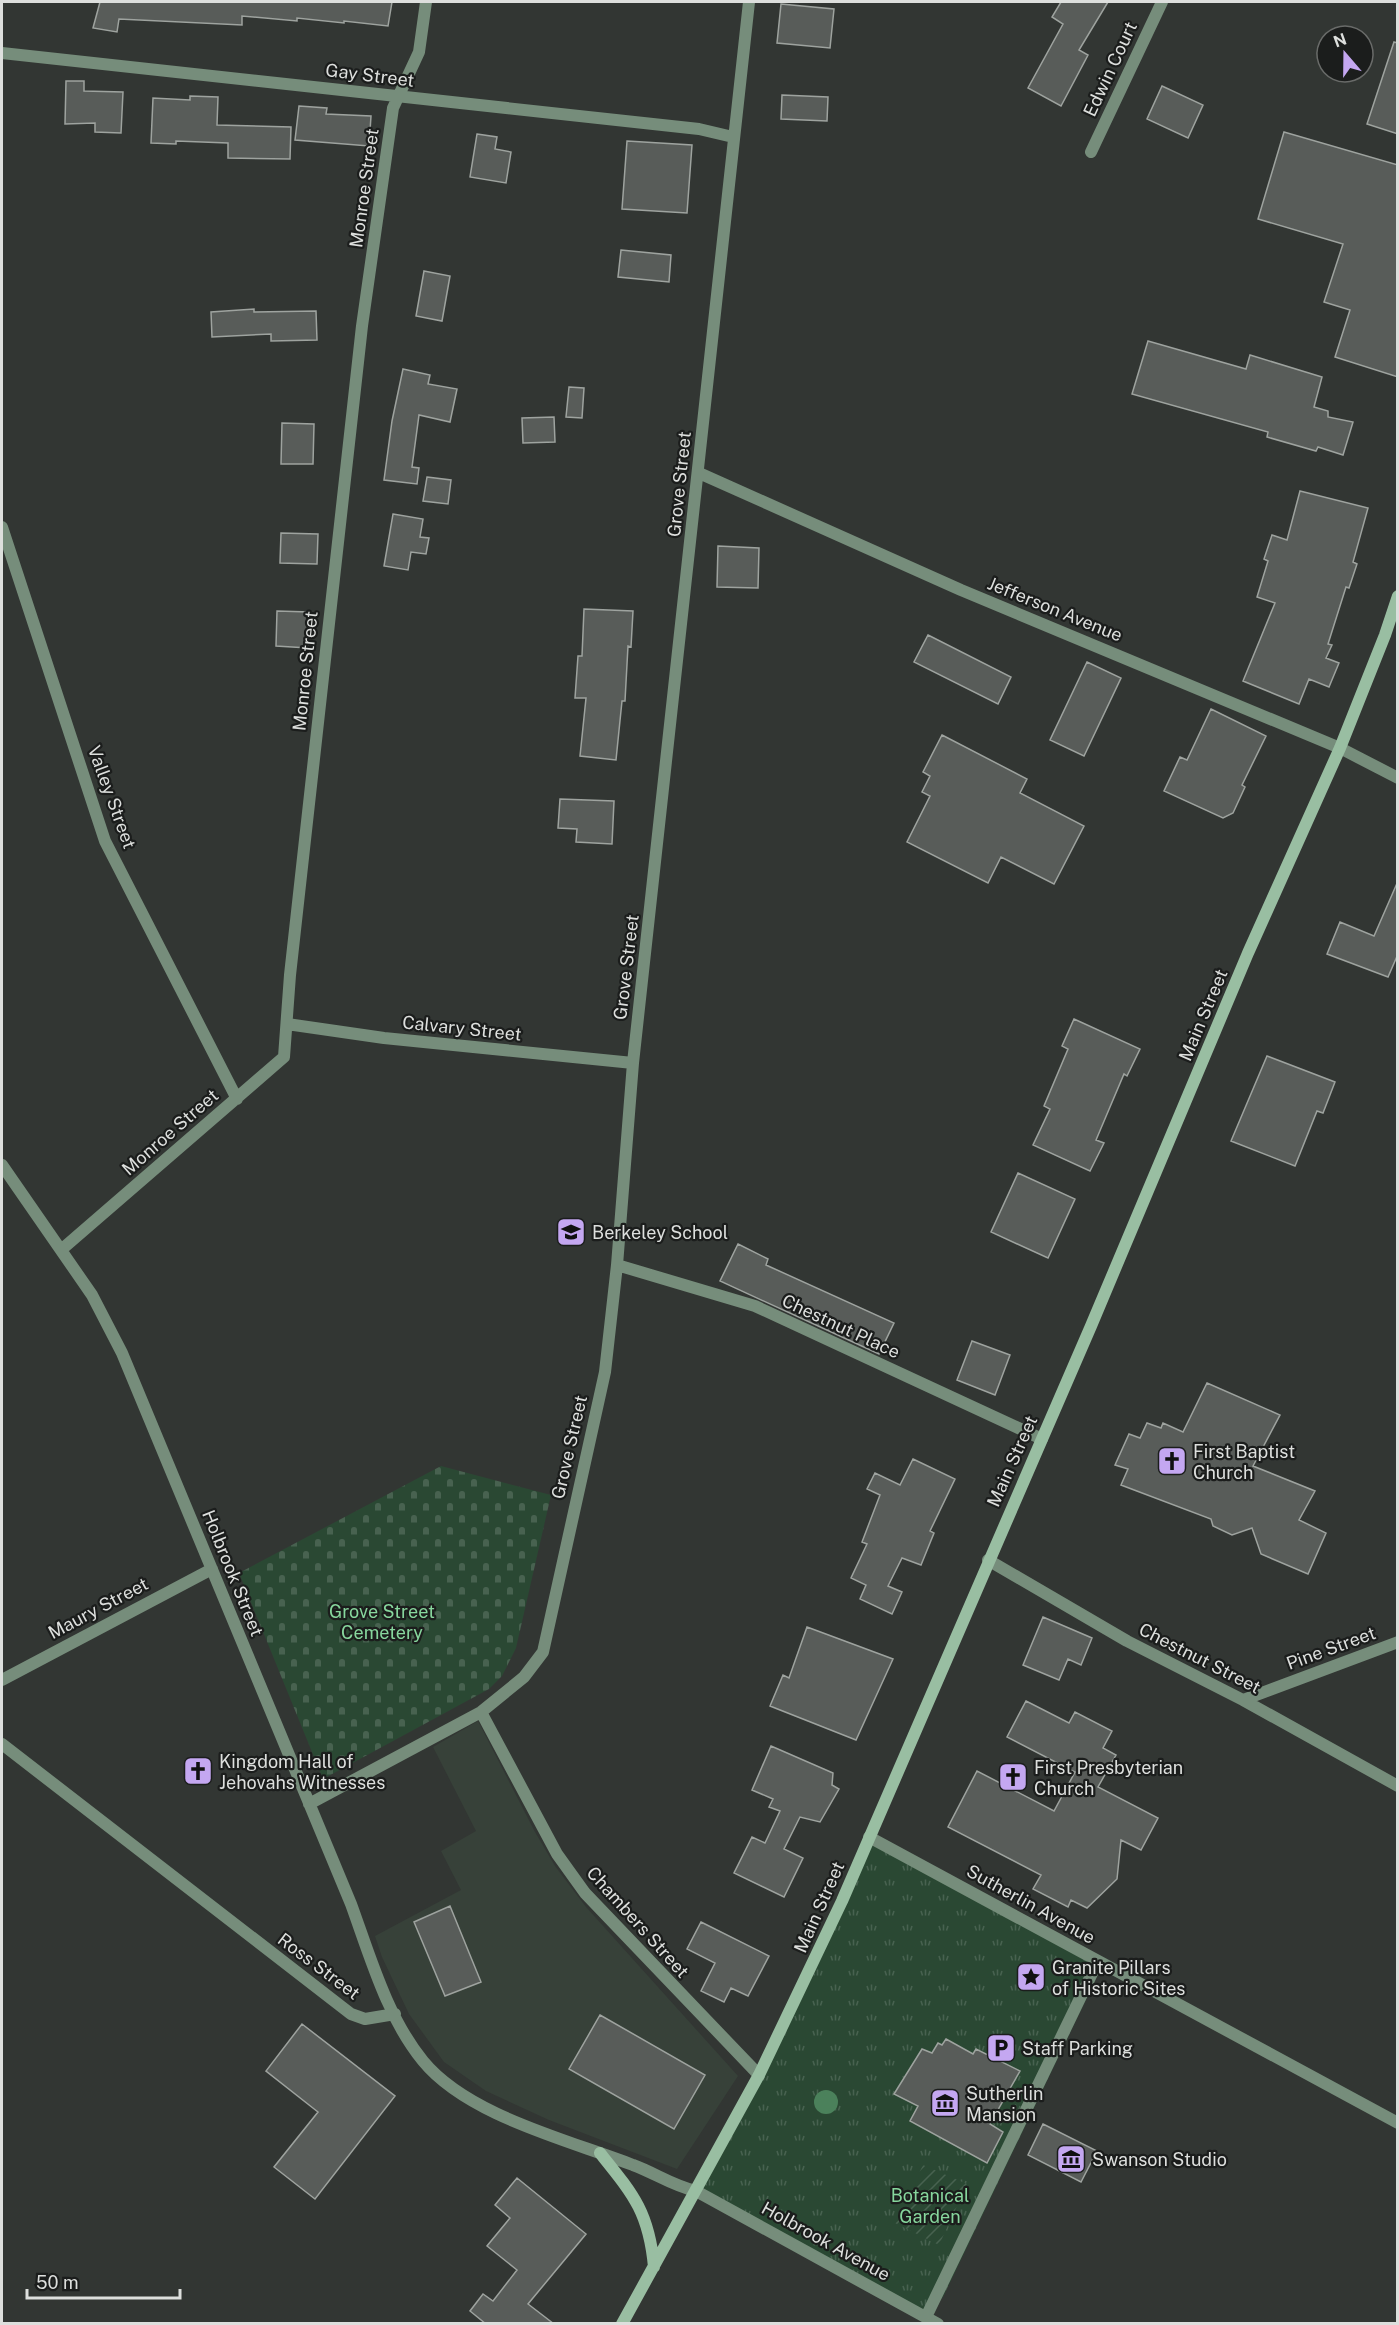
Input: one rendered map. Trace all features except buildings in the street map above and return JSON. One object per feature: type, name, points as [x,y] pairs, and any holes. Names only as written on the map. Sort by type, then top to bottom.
[{"type":"main road","name":"Main Street","points":[[622,2324],[759,2075],[814,1962],[1042,1439],[1248,953],[1340,748],[1398,596]]},
{"type":"main road","points":[[600,2152],[630,2190],[645,2216],[654,2267]]},
{"type":"street","name":"Monroe Street","points":[[61,1250],[284,1057],[351,414],[397,97],[408,80],[419,52],[426,2]]},
{"type":"street","name":"Grove Street","points":[[309,1804],[481,1712],[524,1677],[543,1652],[605,1372],[617,1265],[633,1063],[699,473],[733,137],[750,2]]},
{"type":"street","name":"Edwin Court","points":[[1091,152],[1162,2]]},
{"type":"street","name":"Gay Street","points":[[2,53],[163,68],[397,97],[699,129],[733,137]]},
{"type":"street","name":"Jefferson Avenue","points":[[699,473],[940,581],[1340,748],[1398,778]]},
{"type":"street","name":"Valley Street","points":[[2,527],[105,840],[237,1099]]},
{"type":"street","name":"Calvary Street","points":[[287,1024],[384,1038],[633,1063]]},
{"type":"street","name":"Holbrook Street","points":[[2,1165],[92,1295],[122,1353],[395,2014]]},
{"type":"street","name":"Chestnut Place","points":[[617,1265],[755,1306],[1042,1439]]},
{"type":"street","name":"Chestnut Street","points":[[988,1560],[1127,1641],[1243,1700],[1398,1786]]},
{"type":"street","name":"Maury Street","points":[[2,1680],[212,1569]]},
{"type":"street","name":"Pine Street","points":[[1243,1700],[1398,1642]]},
{"type":"street","name":"Chambers Street","points":[[481,1712],[556,1854],[585,1893],[759,2075]]},
{"type":"street","name":"Ross Street","points":[[2,1744],[351,2014],[364,2019],[395,2014]]},
{"type":"street","name":"Sutherlin Avenue","points":[[869,1837],[1398,2123]]},
{"type":"street","points":[[926,2316],[1098,1961]]},
{"type":"street","points":[[395,2014],[423,2062],[466,2096],[532,2129],[600,2152],[679,2187],[696,2191]]},
{"type":"street","name":"Holbrook Avenue","points":[[696,2191],[938,2324]]},
{"type":"shaded area","points":[[478,1721],[555,1866],[586,1907],[738,2076],[677,2169],[549,2120],[486,2091],[444,2062],[409,2014],[382,1957],[375,1936],[461,1890],[441,1851],[476,1831],[433,1747]]},
{"type":"shaded area","points":[[826,2090],[835,2093],[838,2102],[835,2111],[826,2114],[817,2111],[814,2102],[817,2093]]},
{"type":"green space","name":"Grove Street Cemetery","points":[[441,1466],[551,1495],[516,1648],[502,1676],[489,1689],[323,1779],[239,1573]]},
{"type":"green space","points":[[869,1837],[1098,1961],[1095,1981],[943,2297],[926,2317],[696,2191]]},
{"type":"green space","name":"Botanical Garden","points":[[923,2165],[967,2184],[939,2245],[895,2223]]},
{"type":"place","name":"Berkeley School","points":[[571,1232]]},
{"type":"place","name":"First Baptist Church","points":[[1172,1461]]},
{"type":"place","name":"Kingdom Hall of Jehovahs Witnesses","points":[[198,1771]]},
{"type":"place","name":"First Presbyterian Church","points":[[1013,1777]]},
{"type":"place","name":"Granite Pillars of Historic Sites","points":[[1031,1977]]},
{"type":"place","name":"Staff Parking","points":[[1001,2048]]},
{"type":"place","name":"Sutherlin Mansion","points":[[945,2103]]},
{"type":"place","name":"Swanson Studio","points":[[1071,2159]]}]
